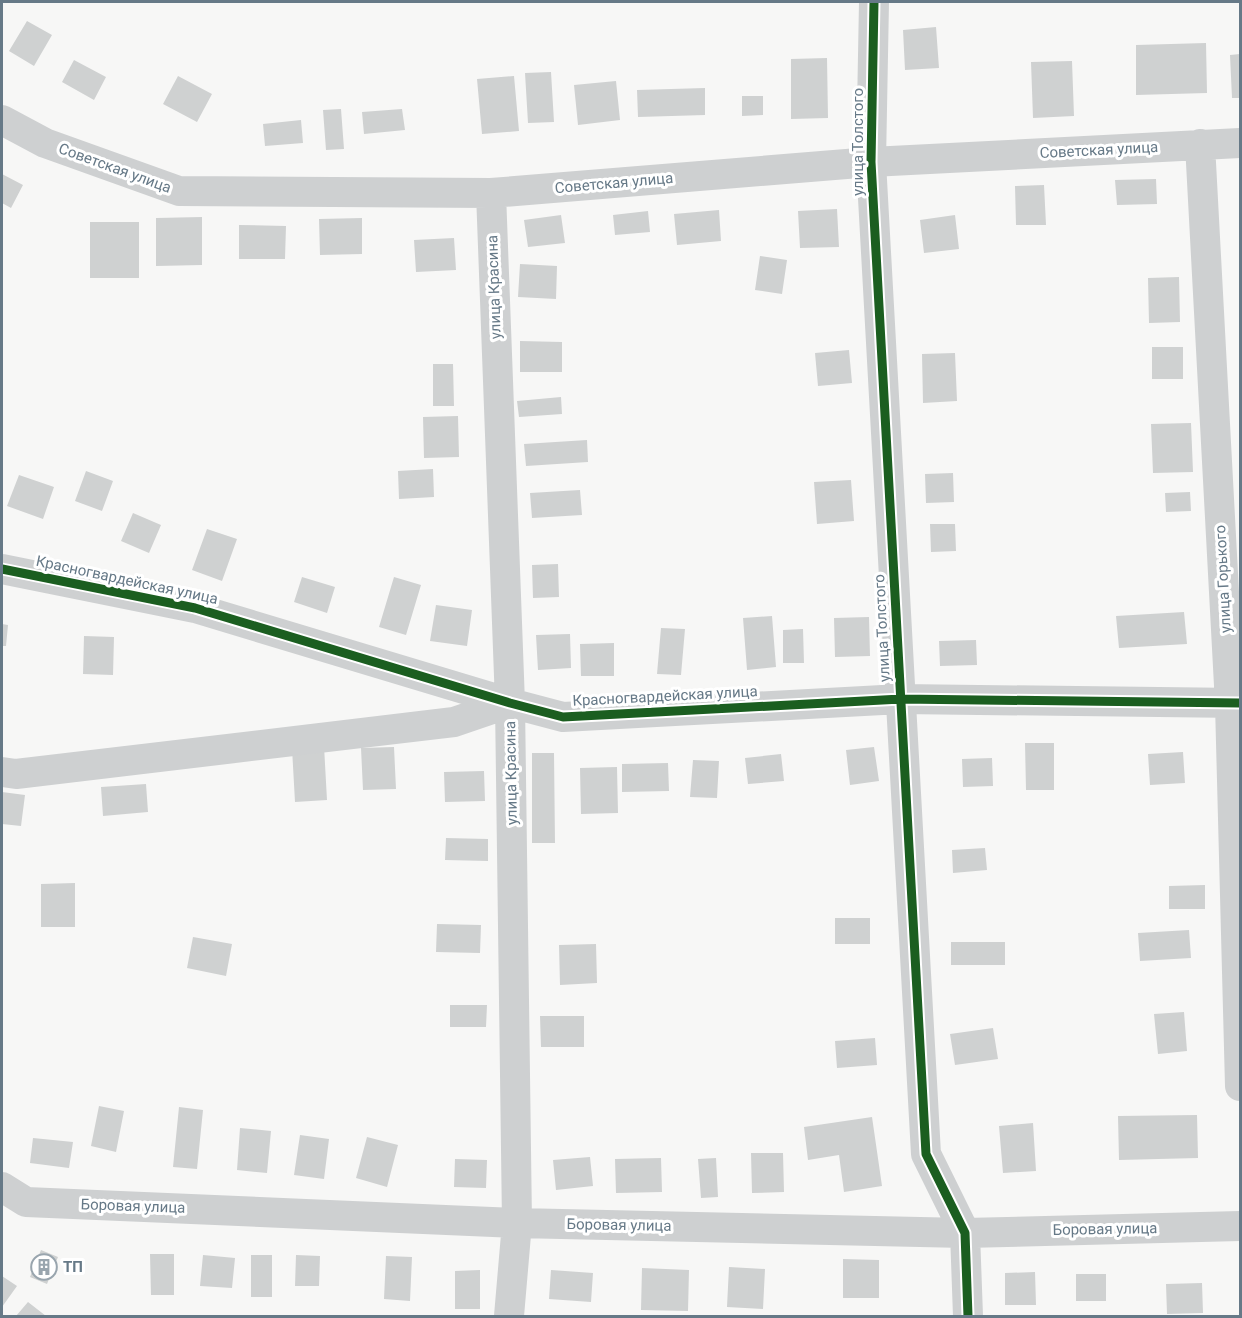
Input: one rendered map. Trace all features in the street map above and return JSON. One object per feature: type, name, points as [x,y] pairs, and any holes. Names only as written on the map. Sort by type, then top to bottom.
[{"type":"street","name":"улица Толстого","points":[[874,2],[871,162],[926,1154],[965,1233],[968,1317]]},
{"type":"street","name":"Советская улица","points":[[2,120],[45,143],[179,191],[490,193],[871,162],[1240,143]]},
{"type":"street","name":"улица Горького","points":[[1200,144],[1235,703],[1240,1086]]},
{"type":"street","name":"улица Красина","points":[[490,193],[510,703],[517,1223],[509,1317]]},
{"type":"street","name":"Красногвардейская улица","points":[[2,569],[195,608],[563,717],[901,699],[1235,703]]},
{"type":"street","points":[[2,772],[16,774],[454,722],[510,703]]},
{"type":"street","name":"Боровая улица","points":[[2,1187],[26,1202],[517,1223],[965,1233],[1240,1226]]},
{"type":"building","points":[[27,21],[52,35],[34,66],[9,51]]},
{"type":"building","points":[[936,27],[939,68],[905,70],[903,30]]},
{"type":"building","points":[[1206,43],[1207,93],[1136,95],[1136,45]]},
{"type":"building","points":[[1240,54],[1240,98],[1232,98],[1230,55]]},
{"type":"building","points":[[827,58],[828,118],[791,119],[791,59]]},
{"type":"building","points":[[74,60],[106,77],[94,100],[62,82]]},
{"type":"building","points":[[1072,61],[1074,116],[1033,118],[1031,62]]},
{"type":"building","points":[[551,72],[554,122],[528,123],[525,73]]},
{"type":"building","points":[[178,76],[212,94],[197,122],[163,104]]},
{"type":"building","points":[[514,76],[519,131],[482,134],[477,79]]},
{"type":"building","points":[[616,81],[620,120],[578,125],[574,85]]},
{"type":"building","points":[[705,88],[705,115],[638,117],[637,90]]},
{"type":"building","points":[[742,96],[763,96],[763,115],[742,116]]},
{"type":"building","points":[[341,109],[344,149],[326,150],[323,110]]},
{"type":"building","points":[[402,109],[405,130],[364,134],[362,112]]},
{"type":"building","points":[[301,120],[303,143],[265,146],[263,124]]},
{"type":"building","points":[[2,174],[23,185],[11,208],[2,203]]},
{"type":"building","points":[[1156,179],[1157,204],[1117,205],[1115,180]]},
{"type":"building","points":[[1044,185],[1046,225],[1016,225],[1015,186]]},
{"type":"building","points":[[837,209],[839,247],[800,248],[798,211]]},
{"type":"building","points":[[719,210],[721,241],[677,245],[674,214]]},
{"type":"building","points":[[648,211],[650,232],[615,235],[613,215]]},
{"type":"building","points":[[561,215],[565,243],[528,247],[524,220]]},
{"type":"building","points":[[955,215],[959,249],[924,253],[920,220]]},
{"type":"building","points":[[202,217],[202,265],[156,266],[156,218]]},
{"type":"building","points":[[362,218],[362,254],[320,255],[319,219]]},
{"type":"building","points":[[90,222],[139,222],[139,278],[90,278]]},
{"type":"building","points":[[239,225],[286,226],[285,259],[239,259]]},
{"type":"building","points":[[454,238],[456,270],[416,272],[414,240]]},
{"type":"building","points":[[760,256],[787,260],[782,294],[755,290]]},
{"type":"building","points":[[520,264],[557,266],[556,299],[518,297]]},
{"type":"building","points":[[1179,277],[1180,322],[1149,323],[1148,278]]},
{"type":"building","points":[[520,341],[562,342],[562,372],[520,372]]},
{"type":"building","points":[[1152,347],[1183,347],[1183,379],[1152,379]]},
{"type":"building","points":[[849,350],[852,383],[818,386],[815,353]]},
{"type":"building","points":[[955,353],[957,401],[923,403],[922,354]]},
{"type":"building","points":[[433,364],[453,364],[454,406],[433,406]]},
{"type":"building","points":[[561,397],[562,414],[519,417],[517,401]]},
{"type":"building","points":[[458,416],[459,457],[424,458],[423,417]]},
{"type":"building","points":[[1191,423],[1193,472],[1153,473],[1151,424]]},
{"type":"building","points":[[587,440],[588,462],[526,466],[524,444]]},
{"type":"building","points":[[433,469],[434,497],[399,499],[398,471]]},
{"type":"building","points":[[86,471],[113,481],[102,511],[75,501]]},
{"type":"building","points":[[953,473],[954,502],[926,503],[925,474]]},
{"type":"building","points":[[19,475],[54,487],[43,519],[7,506]]},
{"type":"building","points":[[851,480],[854,521],[817,524],[814,482]]},
{"type":"building","points":[[580,490],[582,515],[532,518],[530,493]]},
{"type":"building","points":[[1190,492],[1191,511],[1166,512],[1165,493]]},
{"type":"building","points":[[133,513],[161,525],[149,553],[121,541]]},
{"type":"building","points":[[930,524],[955,524],[956,551],[931,552]]},
{"type":"building","points":[[207,529],[237,539],[222,581],[192,570]]},
{"type":"building","points":[[558,564],[559,597],[533,598],[532,565]]},
{"type":"building","points":[[302,577],[335,587],[327,613],[294,602]]},
{"type":"building","points":[[394,577],[421,585],[406,635],[379,627]]},
{"type":"building","points":[[436,605],[472,610],[467,646],[430,641]]},
{"type":"building","points":[[1184,612],[1187,644],[1119,648],[1116,616]]},
{"type":"building","points":[[772,616],[776,667],[747,670],[743,618]]},
{"type":"building","points":[[869,617],[870,656],[835,657],[834,618]]},
{"type":"building","points":[[2,624],[8,625],[6,646],[2,646]]},
{"type":"building","points":[[661,628],[685,629],[681,675],[657,674]]},
{"type":"building","points":[[803,629],[804,663],[783,663],[783,630]]},
{"type":"building","points":[[570,634],[571,668],[538,670],[536,635]]},
{"type":"building","points":[[84,636],[114,637],[113,675],[83,674]]},
{"type":"building","points":[[976,640],[977,665],[940,666],[939,641]]},
{"type":"building","points":[[614,643],[614,676],[581,676],[580,644]]},
{"type":"building","points":[[1025,743],[1054,743],[1054,790],[1026,790]]},
{"type":"building","points":[[324,746],[327,800],[295,802],[292,748]]},
{"type":"building","points":[[394,747],[396,789],[363,790],[361,748]]},
{"type":"building","points":[[874,747],[879,781],[850,785],[846,750]]},
{"type":"building","points":[[1183,752],[1185,783],[1150,785],[1148,754]]},
{"type":"building","points":[[532,753],[554,753],[555,843],[532,843]]},
{"type":"building","points":[[781,754],[784,781],[748,784],[745,758]]},
{"type":"building","points":[[992,758],[993,786],[963,787],[962,759]]},
{"type":"building","points":[[693,760],[719,761],[717,798],[690,797]]},
{"type":"building","points":[[668,763],[669,791],[622,792],[622,764]]},
{"type":"building","points":[[617,767],[618,813],[581,814],[580,768]]},
{"type":"building","points":[[484,771],[485,801],[445,802],[444,772]]},
{"type":"building","points":[[146,784],[148,812],[103,816],[101,787]]},
{"type":"building","points":[[2,792],[25,795],[21,826],[2,824]]},
{"type":"building","points":[[446,838],[488,839],[488,861],[445,860]]},
{"type":"building","points":[[985,848],[987,870],[953,873],[952,850]]},
{"type":"building","points":[[75,883],[75,927],[41,927],[41,884]]},
{"type":"building","points":[[1205,885],[1205,909],[1169,909],[1169,886]]},
{"type":"building","points":[[835,918],[870,918],[870,944],[835,944]]},
{"type":"building","points":[[437,924],[481,925],[480,953],[436,952]]},
{"type":"building","points":[[1189,930],[1191,958],[1140,961],[1138,933]]},
{"type":"building","points":[[193,937],[232,944],[226,976],[187,968]]},
{"type":"building","points":[[951,942],[1005,942],[1005,965],[951,965]]},
{"type":"building","points":[[596,944],[597,983],[560,985],[559,945]]},
{"type":"building","points":[[450,1005],[487,1005],[486,1027],[450,1027]]},
{"type":"building","points":[[1184,1012],[1187,1051],[1158,1054],[1154,1014]]},
{"type":"building","points":[[540,1016],[584,1016],[584,1047],[541,1047]]},
{"type":"building","points":[[993,1028],[998,1059],[955,1065],[950,1034]]},
{"type":"building","points":[[875,1038],[877,1065],[837,1068],[835,1041]]},
{"type":"building","points":[[99,1106],[124,1111],[116,1152],[91,1146]]},
{"type":"building","points":[[179,1107],[203,1110],[197,1169],[173,1167]]},
{"type":"building","points":[[1197,1115],[1198,1158],[1119,1160],[1118,1116]]},
{"type":"building","points":[[872,1117],[882,1186],[844,1192],[839,1155],[808,1160],[804,1127]]},
{"type":"building","points":[[1033,1123],[1036,1171],[1003,1173],[999,1126]]},
{"type":"building","points":[[240,1128],[271,1131],[267,1173],[237,1170]]},
{"type":"building","points":[[300,1135],[329,1139],[324,1179],[294,1175]]},
{"type":"building","points":[[367,1137],[398,1145],[387,1187],[356,1178]]},
{"type":"building","points":[[33,1138],[73,1142],[69,1168],[30,1163]]},
{"type":"building","points":[[751,1153],[783,1153],[784,1192],[752,1193]]},
{"type":"building","points":[[590,1157],[593,1186],[556,1190],[553,1160]]},
{"type":"building","points":[[661,1158],[662,1192],[616,1193],[615,1159]]},
{"type":"building","points":[[716,1158],[718,1197],[701,1198],[698,1159]]},
{"type":"building","points":[[455,1159],[487,1160],[486,1188],[454,1187]]},
{"type":"building","name":"ТП","points":[[41,1250],[58,1257],[47,1284],[30,1277]]},
{"type":"building","points":[[150,1254],[174,1254],[174,1295],[151,1295]]},
{"type":"building","points":[[203,1255],[235,1258],[232,1288],[200,1286]]},
{"type":"building","points":[[251,1255],[272,1255],[272,1297],[251,1297]]},
{"type":"building","points":[[296,1255],[320,1256],[319,1286],[295,1286]]},
{"type":"building","points":[[386,1256],[412,1257],[410,1301],[384,1299]]},
{"type":"building","points":[[843,1259],[879,1260],[879,1298],[843,1298]]},
{"type":"building","points":[[729,1267],[765,1269],[763,1309],[727,1307]]},
{"type":"building","points":[[642,1268],[689,1270],[688,1311],[641,1310]]},
{"type":"building","points":[[480,1270],[480,1309],[455,1309],[455,1271]]},
{"type":"building","points":[[551,1270],[593,1273],[591,1302],[549,1299]]},
{"type":"building","points":[[1035,1272],[1036,1305],[1005,1305],[1005,1273]]},
{"type":"building","points":[[1076,1274],[1106,1274],[1106,1301],[1076,1301]]},
{"type":"building","points":[[2,1276],[17,1286],[2,1307]]},
{"type":"building","points":[[1202,1283],[1203,1313],[1167,1314],[1166,1284]]},
{"type":"building","points":[[28,1302],[46,1316],[16,1316]]},
{"type":"cycle path","points":[[874,2],[871,162],[926,1154],[965,1233],[968,1316]]},
{"type":"cycle path","points":[[2,569],[195,608],[563,717],[901,699],[1240,703]]},
{"type":"place","name":"ТП","points":[[44,1267]]}]
